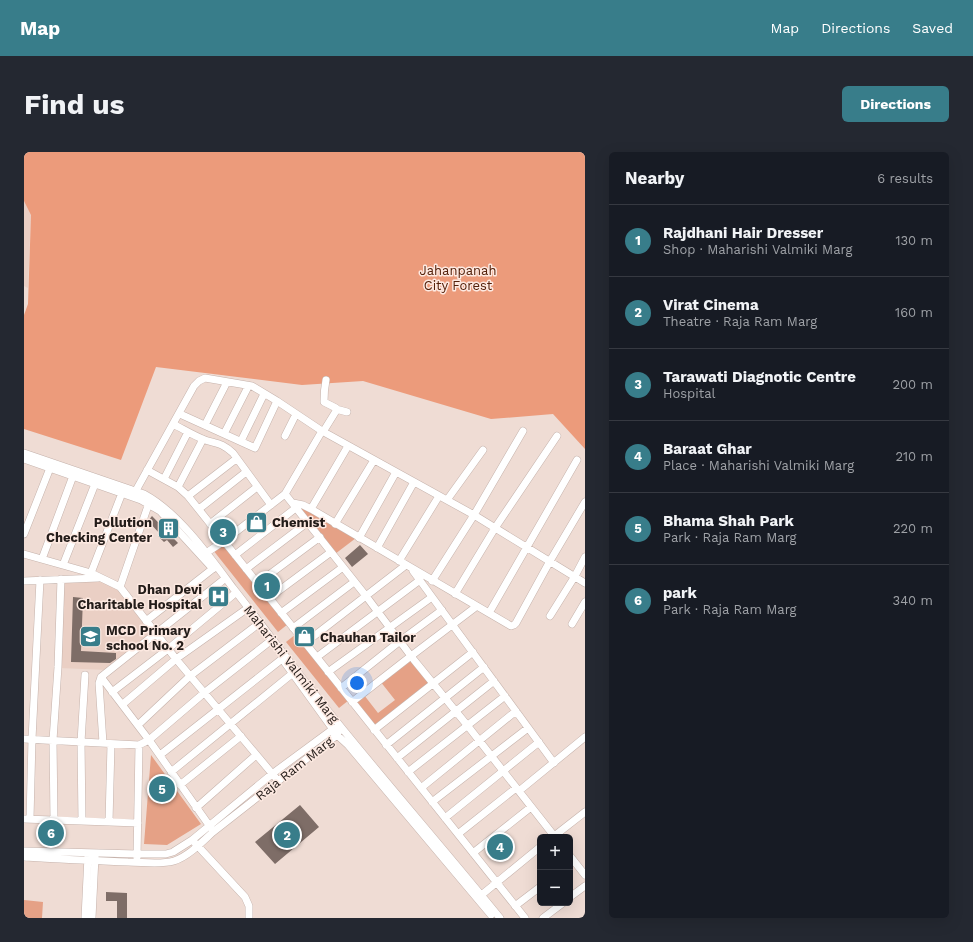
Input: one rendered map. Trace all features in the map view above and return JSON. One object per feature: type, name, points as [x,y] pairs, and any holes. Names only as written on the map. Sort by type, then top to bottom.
[{"type":"street","points":[[134,494],[180,414],[194,386],[199,381],[205,378],[252,386],[322,432],[474,515],[585,583]]},
{"type":"street","points":[[326,380],[324,386],[326,391],[324,402],[334,407],[336,410],[347,412]]},
{"type":"street","points":[[204,426],[227,382]]},
{"type":"street","points":[[224,434],[248,386]]},
{"type":"street","points":[[241,441],[264,394]]},
{"type":"street","points":[[180,414],[255,448],[277,401]]},
{"type":"street","points":[[204,554],[224,541],[285,494],[336,410]]},
{"type":"street","points":[[285,436],[296,414]]},
{"type":"street","points":[[173,424],[203,439],[217,442],[226,447],[233,453],[271,504]]},
{"type":"street","points":[[432,581],[474,515],[523,431]]},
{"type":"street","points":[[164,479],[188,432]]},
{"type":"street","points":[[455,594],[496,528],[557,436]]},
{"type":"street","points":[[178,487],[203,439]]},
{"type":"street","points":[[311,509],[348,446]]},
{"type":"street","points":[[447,500],[482,450]]},
{"type":"street","name":"Maharishi Valmiki Marg","points":[[24,453],[150,501],[204,554],[340,727],[479,897],[494,918]]},
{"type":"street","name":"Maharishi Valmiki Marg","points":[[24,459],[122,493],[134,494]]},
{"type":"street","points":[[188,496],[236,459]]},
{"type":"street","points":[[335,524],[374,460]]},
{"type":"street","points":[[489,613],[577,460]]},
{"type":"street","points":[[24,534],[50,468]]},
{"type":"street","points":[[147,470],[178,487],[199,509],[525,918]]},
{"type":"street","points":[[199,509],[246,472]]},
{"type":"street","points":[[359,538],[396,472]]},
{"type":"street","points":[[42,559],[73,476]]},
{"type":"street","points":[[377,548],[414,482]]},
{"type":"street","points":[[63,565],[95,484]]},
{"type":"street","points":[[210,524],[257,487]]},
{"type":"street","points":[[91,574],[122,493]]},
{"type":"street","points":[[285,494],[378,611],[410,656],[480,741],[552,834]]},
{"type":"street","points":[[399,561],[439,496]]},
{"type":"street","points":[[120,587],[150,501]]},
{"type":"street","points":[[295,505],[311,509],[508,625],[514,625],[585,502]]},
{"type":"street","points":[[235,555],[295,505]]},
{"type":"street","points":[[246,569],[308,522]]},
{"type":"street","points":[[258,584],[320,537]]},
{"type":"street","points":[[270,598],[331,552]]},
{"type":"street","points":[[24,554],[91,574],[120,587],[176,659],[278,780]]},
{"type":"street","points":[[550,616],[585,557]]},
{"type":"street","points":[[281,613],[343,567]]},
{"type":"street","points":[[408,567],[432,596],[554,762]]},
{"type":"street","points":[[305,643],[366,596],[408,567]]},
{"type":"street","points":[[146,622],[215,568]]},
{"type":"street","name":"Maharishi Valmiki Marg","points":[[215,568],[222,581],[257,625],[335,732],[348,745],[479,897],[500,918]]},
{"type":"street","points":[[24,581],[100,578]]},
{"type":"street","points":[[54,820],[52,740],[58,667],[61,579]]},
{"type":"street","points":[[40,580],[27,819],[138,823]]},
{"type":"street","points":[[317,657],[420,580]]},
{"type":"street","points":[[109,822],[107,744],[99,684],[101,677],[222,581]]},
{"type":"street","points":[[293,628],[354,582]]},
{"type":"street","points":[[112,692],[168,649],[233,595]]},
{"type":"street","points":[[328,672],[432,596]]},
{"type":"street","points":[[572,624],[585,602]]},
{"type":"street","points":[[352,702],[477,606]]},
{"type":"street","points":[[123,704],[176,659],[245,610]]},
{"type":"street","points":[[341,688],[442,610]]},
{"type":"street","points":[[138,725],[190,676],[257,625]]},
{"type":"street","points":[[24,738],[138,745],[149,740],[204,693],[269,642]]},
{"type":"street","points":[[374,730],[473,652]]},
{"type":"street","points":[[160,756],[217,709],[282,659]]},
{"type":"street","points":[[386,745],[484,667]]},
{"type":"street","points":[[170,772],[293,674]]},
{"type":"street","points":[[82,821],[81,742],[85,675]]},
{"type":"street","points":[[101,677],[123,704],[211,829]]},
{"type":"street","points":[[397,758],[494,681]]},
{"type":"street","points":[[408,772],[505,696]]},
{"type":"street","points":[[421,788],[516,712]]},
{"type":"street","name":"Raja Ram Marg","points":[[24,857],[91,857],[166,854],[173,852],[211,829],[278,780],[340,727]]},
{"type":"street","points":[[432,802],[528,728]]},
{"type":"street","name":"Raja Ram Marg","points":[[24,851],[136,862],[166,862],[175,860],[184,856],[197,846],[211,829],[272,774],[335,732]]},
{"type":"street","points":[[180,785],[241,736]]},
{"type":"street","points":[[458,834],[518,790],[585,737]]},
{"type":"street","points":[[445,818],[539,742]]},
{"type":"street","points":[[136,862],[138,823],[138,745]]},
{"type":"street","points":[[196,808],[256,755]]},
{"type":"street","points":[[473,853],[531,807]]},
{"type":"street","points":[[558,834],[585,812]]},
{"type":"street","points":[[192,840],[244,896],[249,906],[249,918]]},
{"type":"street","points":[[479,897],[537,849]]},
{"type":"street","points":[[85,918],[91,857]]},
{"type":"street","points":[[91,857],[92,918]]},
{"type":"street","points":[[573,862],[585,875]]},
{"type":"street","points":[[573,896],[585,886]]},
{"type":"street","points":[[515,906],[537,888]]},
{"type":"street","points":[[543,918],[559,906]]},
{"type":"shaded area","points":[[24,201],[31,214],[28,288],[24,286]]},
{"type":"shaded area","points":[[297,505],[302,507],[356,538],[335,554]]},
{"type":"shaded area","points":[[224,542],[288,624],[278,632],[213,550]]},
{"type":"shaded area","name":"MCD Primary school No. 2","points":[[100,580],[120,589],[153,633],[107,670],[59,668],[62,581]]},
{"type":"shaded area","points":[[296,634],[349,700],[339,708],[286,642]]},
{"type":"shaded area","points":[[410,657],[431,683],[374,727],[354,702],[364,695],[378,713],[395,700],[380,681]]},
{"type":"shaded area","points":[[151,755],[201,824],[167,845],[144,844]]},
{"type":"shaded area","points":[[24,900],[43,902],[42,918],[24,918]]},
{"type":"green space","name":"Jahanpanah City Forest","points":[[24,152],[585,152],[585,449],[553,414],[491,419],[363,381],[302,385],[156,367],[121,460],[24,429],[24,315],[28,304],[31,215],[24,201]]},
{"type":"building","points":[[152,516],[178,543],[173,547],[167,540],[164,542],[158,536],[160,534],[148,521]]},
{"type":"building","points":[[222,522],[229,531],[225,534],[218,526]]},
{"type":"building","points":[[360,545],[368,554],[352,567],[345,558]]},
{"type":"building","points":[[219,589],[225,595],[214,604],[212,601],[215,598],[212,595]]},
{"type":"building","points":[[73,597],[83,598],[81,651],[116,653],[116,659],[110,663],[71,662]]},
{"type":"building","points":[[300,805],[319,827],[275,864],[255,842]]},
{"type":"building","points":[[503,835],[513,847],[497,860],[487,848]]},
{"type":"building","points":[[106,892],[127,893],[127,918],[117,918],[117,901],[106,901]]},
{"type":"place","name":"Chemist","points":[[256,522]]},
{"type":"place","name":"Pollution Checking Center","points":[[168,529]]},
{"type":"place","name":"Tarawati Diagnotic Centre","points":[[223,532]]},
{"type":"place","name":"Rajdhani Hair Dresser","points":[[267,586]]},
{"type":"place","name":"Dhan Devi Charitable Hospital","points":[[218,596]]},
{"type":"place","name":"MCD Primary school No. 2","points":[[90,637]]},
{"type":"place","name":"Chauhan Tailor","points":[[304,637]]},
{"type":"place","name":"Bhama Shah Park","points":[[162,789]]},
{"type":"place","name":"park","points":[[51,833]]},
{"type":"place","name":"Virat Cinema","points":[[287,835]]},
{"type":"place","name":"Baraat Ghar","points":[[500,847]]}]
